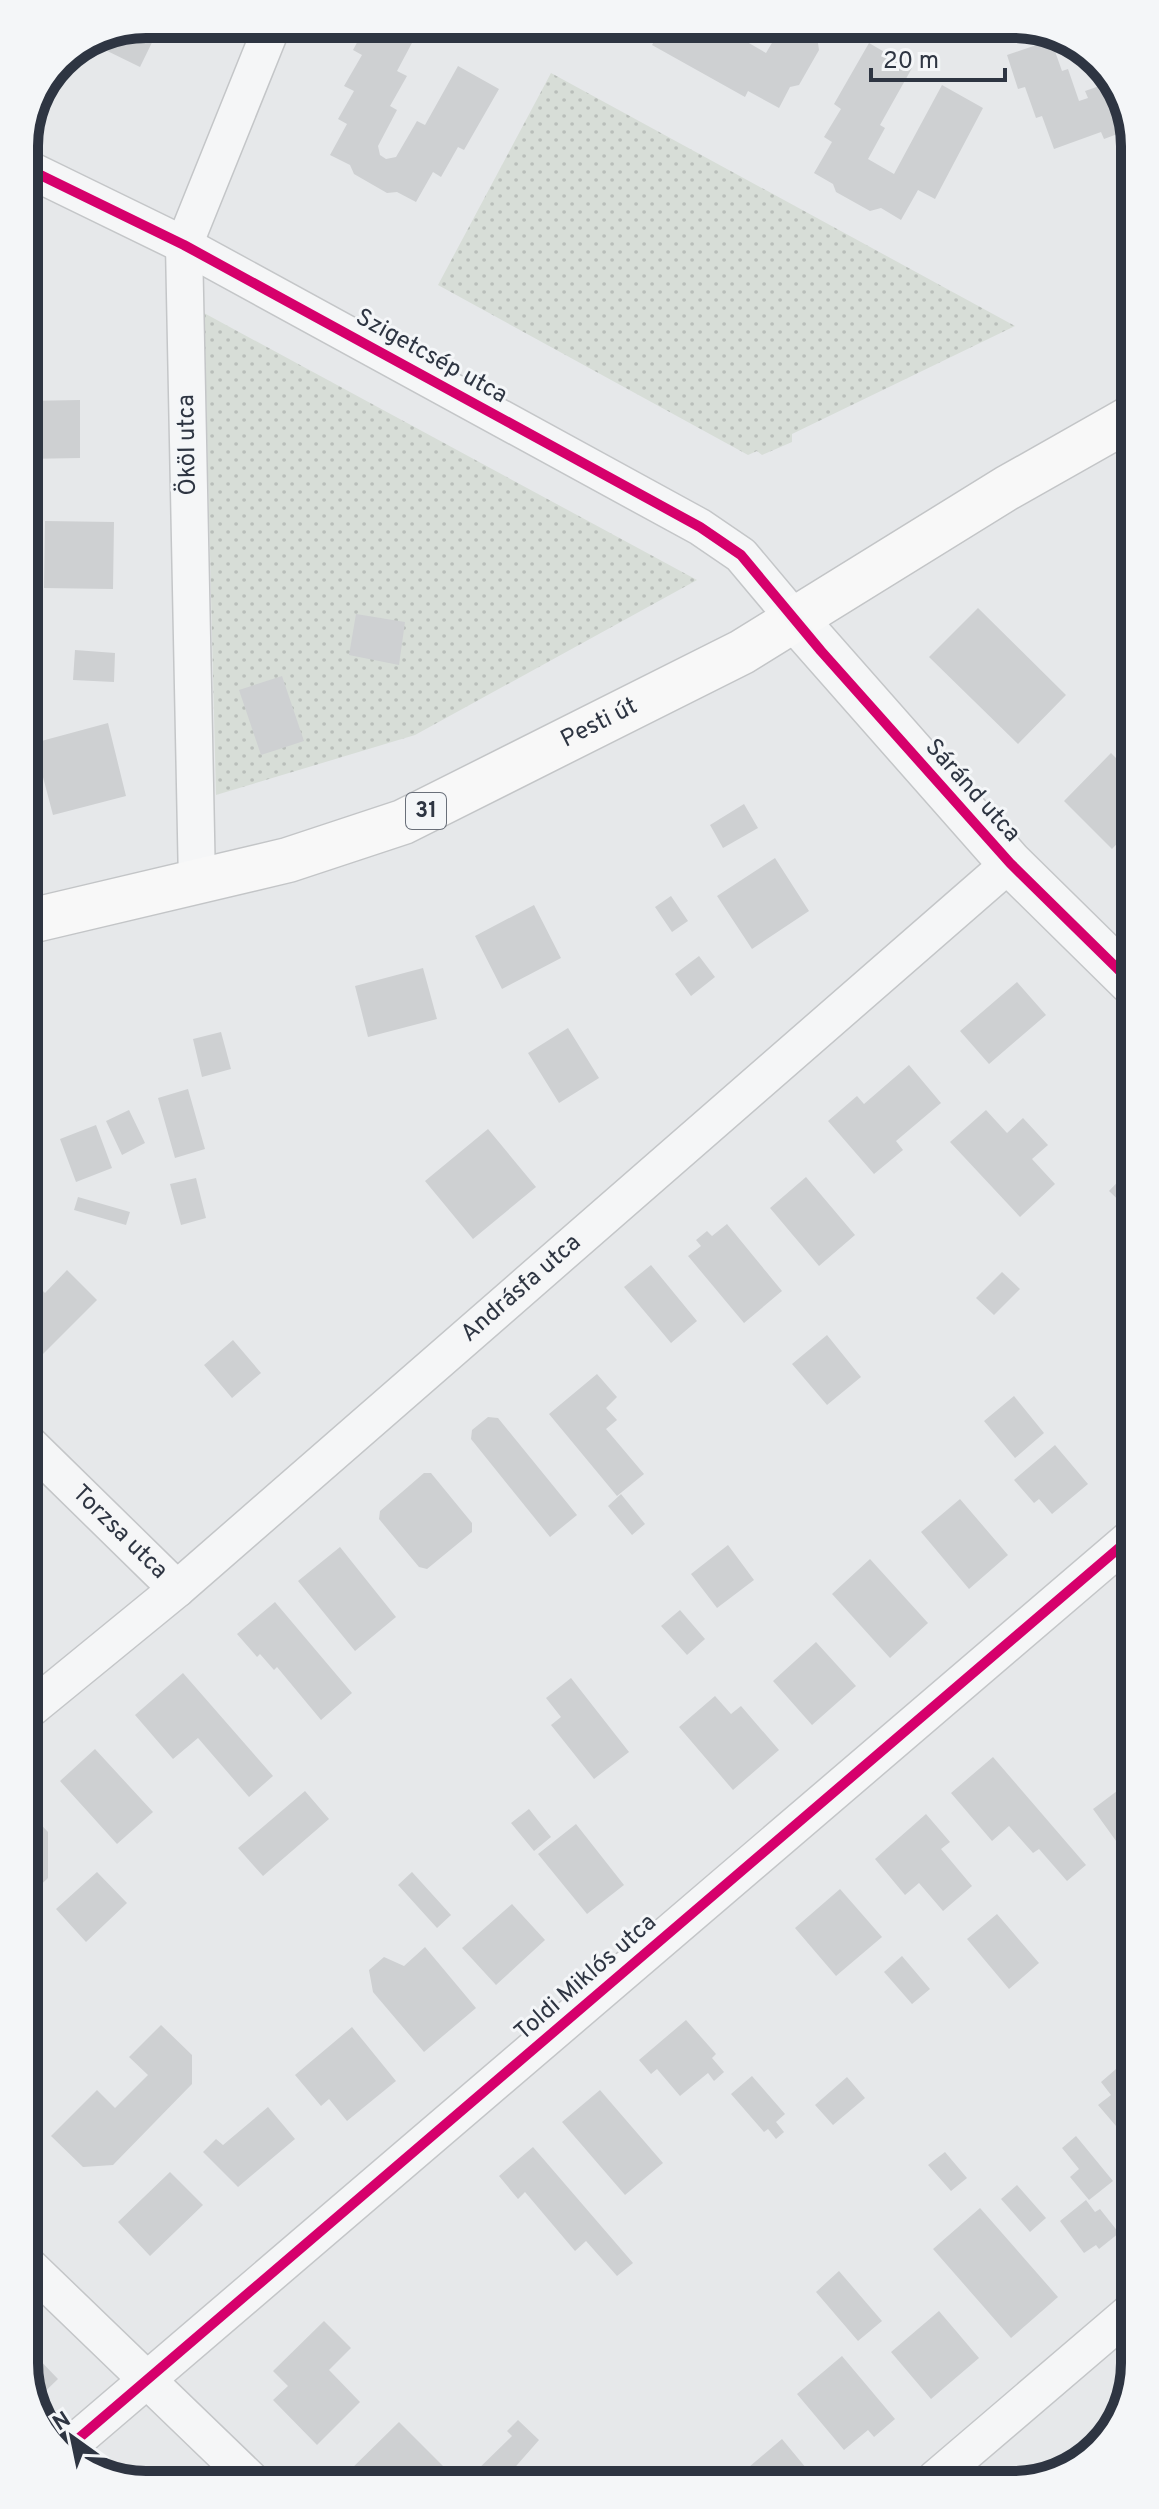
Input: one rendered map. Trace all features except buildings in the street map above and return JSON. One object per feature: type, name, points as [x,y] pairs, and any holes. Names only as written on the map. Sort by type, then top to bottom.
[{"type":"main road","name":"Pesti út","points":[[38,919],[288,860],[403,822],[742,652],[1121,424]]},
{"type":"street","name":"Ököl utca","points":[[197,883],[184,245],[267,38]]},
{"type":"street","name":"Szigetcsép utca","points":[[38,174],[184,245],[700,527],[741,555],[794,618]]},
{"type":"street","name":"Sáránd utca","points":[[794,618],[1010,863],[1121,972]]},
{"type":"street","name":"Andrásfa utca","points":[[38,1703],[177,1589],[1010,863]]},
{"type":"street","name":"Torzsa utca","points":[[38,1453],[177,1589]]},
{"type":"street","name":"Toldi Miklós utca","points":[[74,2443],[1121,1546]]},
{"type":"street","points":[[38,2275],[242,2471]]},
{"type":"street","points":[[944,2471],[1121,2320]]},
{"type":"shaded area","points":[[551,73],[1015,326],[792,434],[792,442],[762,455],[757,451],[748,455],[438,285]]},
{"type":"shaded area","points":[[204,313],[697,580],[415,735],[216,795]]},
{"type":"cycle path","points":[[38,174],[184,245],[700,527],[741,555],[821,651],[1010,863],[1121,972]]},
{"type":"cycle path","points":[[74,2443],[1121,1546]]}]
